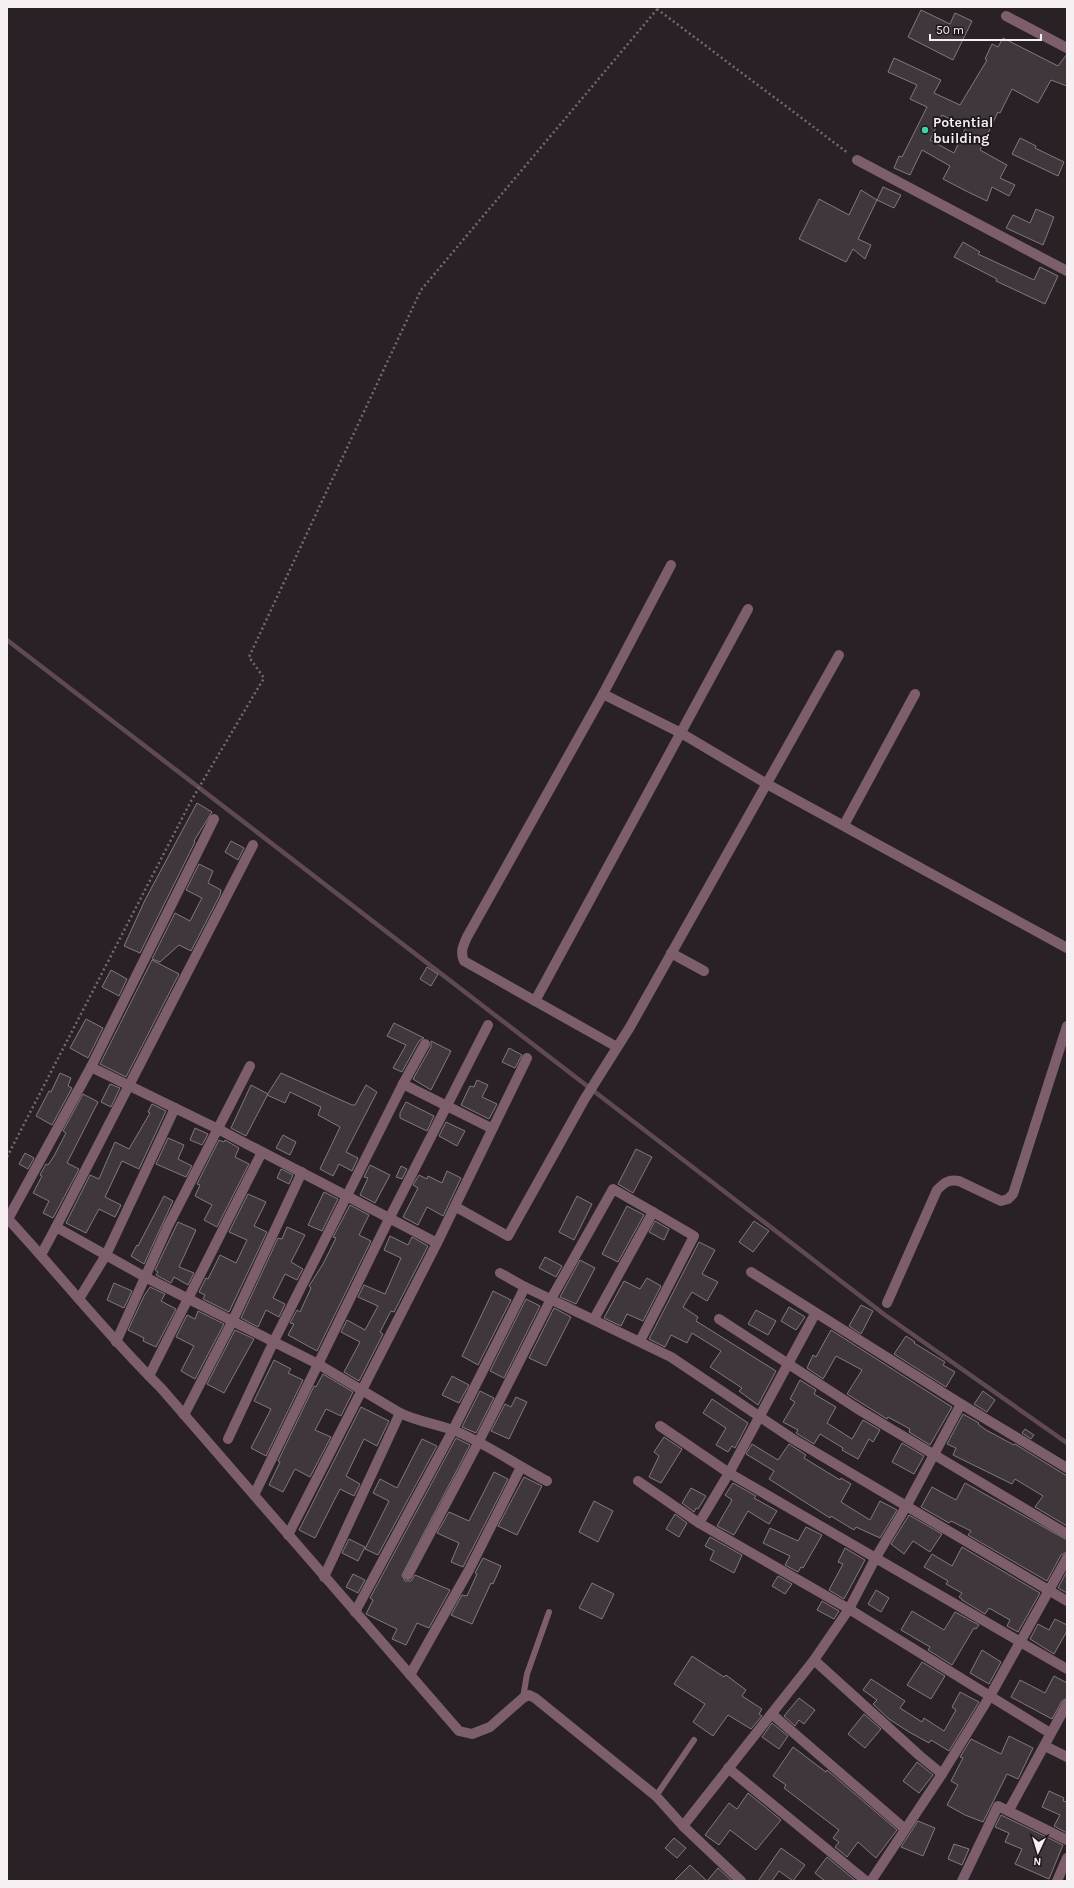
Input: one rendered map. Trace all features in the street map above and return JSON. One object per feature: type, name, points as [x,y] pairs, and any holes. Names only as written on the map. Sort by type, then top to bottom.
[{"type":"street","points":[[1006,16],[1067,48]]},
{"type":"street","points":[[856,160],[1067,271]]},
{"type":"street","points":[[617,1047],[464,961],[462,950],[467,937],[603,694],[671,565]]},
{"type":"street","points":[[535,1001],[748,609]]},
{"type":"street","points":[[456,1207],[508,1236],[584,1100],[617,1047],[840,655]]},
{"type":"street","points":[[603,694],[681,732],[767,784],[1067,948]]},
{"type":"street","points":[[844,825],[916,694]]},
{"type":"street","points":[[214,819],[91,1067],[8,1219],[116,1342],[184,1415],[459,1732],[472,1734],[490,1727],[523,1698],[529,1695],[535,1698],[656,1796],[683,1826],[741,1881]]},
{"type":"street","points":[[41,1255],[253,845]]},
{"type":"street","points":[[671,953],[704,971]]},
{"type":"street","points":[[254,1495],[390,1217],[488,1025]]},
{"type":"street","points":[[887,1303],[937,1190],[944,1183],[951,1180],[959,1181],[1001,1201],[1008,1200],[1013,1194],[1067,1026]]},
{"type":"street","points":[[228,1439],[274,1341],[346,1195],[425,1044]]},
{"type":"street","points":[[288,1535],[456,1207],[491,1128],[527,1058]]},
{"type":"street","points":[[116,1342],[168,1226],[250,1066]]},
{"type":"street","points":[[91,1067],[218,1129],[390,1217],[437,1243]]},
{"type":"street","points":[[403,1084],[446,1107],[491,1128]]},
{"type":"street","points":[[79,1299],[106,1255],[175,1108]]},
{"type":"street","points":[[149,1376],[262,1152]]},
{"type":"street","points":[[184,1415],[233,1320],[302,1172]]},
{"type":"street","points":[[408,1575],[478,1444],[551,1299],[613,1189],[694,1236],[640,1341]]},
{"type":"street","points":[[594,1320],[653,1212]]},
{"type":"street","points":[[56,1227],[145,1277],[318,1364],[400,1413],[414,1420],[433,1423],[453,1430],[547,1481]]},
{"type":"street","points":[[751,1272],[815,1314],[840,1327],[961,1404],[1067,1468]]},
{"type":"street","points":[[500,1273],[525,1287],[671,1357],[793,1439],[1048,1588],[1067,1601]]},
{"type":"street","points":[[355,1612],[453,1430],[525,1287]]},
{"type":"street","points":[[699,1523],[729,1473],[815,1314]]},
{"type":"street","points":[[719,1319],[787,1364],[1067,1534]]},
{"type":"street","points":[[683,1826],[728,1768],[773,1715],[814,1660],[849,1609],[874,1559],[907,1505],[961,1404]]},
{"type":"street","points":[[324,1576],[400,1413]]},
{"type":"street","points":[[660,1426],[729,1473],[874,1559],[1067,1669]]},
{"type":"street","points":[[410,1675],[469,1570],[521,1467]]},
{"type":"street","points":[[638,1481],[699,1523],[849,1609],[1050,1733]]},
{"type":"street","points":[[871,1881],[942,1774],[990,1696],[1048,1588],[1067,1558]]},
{"type":"street","points":[[814,1660],[942,1774]]},
{"type":"street","points":[[1009,1810],[1067,1704]]},
{"type":"street","points":[[773,1715],[905,1829]]},
{"type":"street","points":[[1045,1746],[1067,1757]]},
{"type":"street","points":[[728,1768],[866,1881]]},
{"type":"street","points":[[962,1881],[998,1806],[1009,1810],[1067,1840]]},
{"type":"street","points":[[1057,1881],[1067,1858]]},
{"type":"lane","points":[[523,1698],[527,1674],[548,1612]]},
{"type":"lane","points":[[656,1796],[694,1740]]},
{"type":"path","points":[[7,1157],[191,801],[264,678],[249,657],[421,290],[658,8],[856,160]]},
{"type":"building","points":[[921,10],[950,24],[955,13],[972,21],[953,60],[908,37]]},
{"type":"building","points":[[1003,38],[1058,66],[1067,54],[1067,86],[1051,80],[1038,103],[1012,89],[1000,113],[998,112],[980,150],[1007,165],[1000,178],[1015,185],[1009,196],[992,187],[987,201],[943,179],[950,166],[922,150],[910,175],[894,168],[899,156],[902,157],[927,107],[910,99],[917,85],[888,72],[894,58],[941,80],[934,93],[960,105],[987,60],[985,59],[992,44],[998,47]],"holes":[[[942,115],[966,127],[954,153],[930,140]]]},
{"type":"building","points":[[1020,138],[1036,146],[1035,148],[1064,162],[1058,176],[1012,154]]},
{"type":"building","points":[[883,187],[901,195],[894,208],[877,200]]},
{"type":"building","points":[[861,190],[877,200],[858,239],[871,245],[865,259],[853,249],[846,262],[799,239],[819,199],[849,215]]},
{"type":"building","points":[[1036,209],[1054,217],[1043,245],[1006,228],[1013,215],[1030,223]]},
{"type":"building","points":[[963,242],[980,252],[978,254],[1034,280],[1040,267],[1058,276],[1045,304],[996,281],[997,279],[954,257]]},
{"type":"building","points":[[197,803],[212,812],[194,841],[195,842],[140,953],[124,946],[145,900]]},
{"type":"building","points":[[231,841],[244,848],[238,860],[225,852]]},
{"type":"building","points":[[199,864],[213,871],[208,883],[221,890],[220,895],[191,951],[179,945],[160,962],[152,959],[175,913],[190,921],[202,898],[186,890]]},
{"type":"building","points":[[152,960],[179,974],[126,1077],[100,1064]]},
{"type":"building","points":[[427,967],[438,974],[431,986],[420,979]]},
{"type":"building","points":[[111,970],[127,979],[119,996],[102,987]]},
{"type":"building","points":[[86,1019],[103,1028],[88,1058],[70,1048]]},
{"type":"building","points":[[394,1023],[424,1038],[419,1041],[402,1072],[393,1068],[406,1045],[387,1036]]},
{"type":"building","points":[[431,1041],[451,1051],[431,1090],[413,1079],[431,1047]]},
{"type":"building","points":[[509,1048],[522,1055],[515,1068],[502,1062]]},
{"type":"building","points":[[60,1073],[71,1078],[68,1086],[72,1088],[52,1125],[36,1116],[49,1091],[51,1092]]},
{"type":"building","points":[[281,1073],[352,1105],[355,1105],[366,1085],[377,1092],[346,1152],[358,1158],[352,1171],[339,1164],[333,1176],[320,1169],[340,1127],[318,1115],[321,1107],[290,1092],[285,1103],[267,1095]]},
{"type":"building","points":[[477,1080],[488,1085],[482,1097],[497,1104],[489,1119],[461,1105],[470,1086],[474,1087]]},
{"type":"building","points":[[110,1084],[120,1088],[111,1107],[101,1102]]},
{"type":"building","points":[[251,1085],[268,1094],[246,1136],[231,1128]]},
{"type":"building","points":[[83,1094],[98,1102],[67,1163],[79,1169],[53,1218],[43,1213],[49,1201],[33,1193],[42,1176],[40,1175],[46,1164],[48,1165],[54,1156],[66,1133],[63,1131]]},
{"type":"building","points":[[406,1102],[434,1116],[427,1131],[400,1118],[400,1113]]},
{"type":"building","points":[[152,1104],[166,1111],[139,1169],[122,1161],[105,1197],[121,1205],[115,1217],[99,1209],[86,1233],[66,1223],[90,1175],[99,1179],[115,1142],[129,1149],[150,1113],[148,1112]]},
{"type":"building","points":[[446,1122],[465,1131],[457,1146],[439,1136]]},
{"type":"building","points":[[195,1128],[208,1134],[202,1145],[190,1140]]},
{"type":"building","points":[[283,1135],[296,1142],[290,1155],[276,1148]]},
{"type":"building","points":[[168,1138],[184,1145],[178,1159],[192,1166],[186,1177],[156,1164]]},
{"type":"building","points":[[219,1140],[224,1142],[225,1140],[239,1148],[235,1157],[249,1164],[217,1227],[204,1220],[212,1205],[195,1196],[200,1185],[197,1184]]},
{"type":"building","points":[[636,1149],[652,1157],[633,1193],[618,1184]]},
{"type":"building","points":[[25,1153],[34,1158],[28,1169],[19,1164]]},
{"type":"building","points":[[370,1165],[390,1175],[375,1203],[360,1195],[368,1178],[364,1177]]},
{"type":"building","points":[[401,1166],[407,1169],[402,1179],[396,1177]]},
{"type":"building","points":[[281,1169],[293,1175],[289,1184],[277,1178]]},
{"type":"building","points":[[447,1171],[461,1178],[443,1216],[427,1207],[418,1225],[403,1217],[418,1188],[413,1185],[419,1175],[427,1179],[428,1176],[442,1183]]},
{"type":"building","points":[[324,1192],[338,1199],[322,1231],[308,1225]]},
{"type":"building","points":[[248,1194],[266,1202],[254,1226],[267,1232],[229,1312],[203,1299],[205,1295],[199,1292],[206,1278],[208,1279],[220,1255],[236,1263],[247,1240],[229,1232]]},
{"type":"building","points":[[164,1196],[173,1201],[144,1264],[131,1256],[137,1245],[138,1246]]},
{"type":"building","points":[[577,1196],[592,1204],[574,1240],[559,1232]]},
{"type":"building","points":[[350,1205],[369,1215],[359,1235],[371,1241],[317,1351],[288,1335],[294,1324],[290,1323],[297,1310],[300,1312],[311,1288],[309,1286],[323,1264],[336,1238],[333,1237]]},
{"type":"building","points":[[627,1206],[644,1215],[618,1262],[602,1254]]},
{"type":"building","points":[[655,1221],[669,1229],[664,1240],[649,1232]]},
{"type":"building","points":[[754,1221],[769,1231],[753,1252],[739,1242]]},
{"type":"building","points":[[178,1222],[196,1230],[179,1267],[194,1273],[188,1285],[174,1277],[171,1283],[156,1275],[158,1272],[155,1270]]},
{"type":"building","points":[[287,1227],[305,1235],[291,1262],[303,1269],[297,1280],[285,1274],[273,1298],[285,1304],[279,1317],[266,1310],[258,1327],[241,1318],[278,1238],[282,1239]]},
{"type":"building","points":[[390,1236],[408,1245],[412,1237],[428,1246],[394,1312],[391,1311],[380,1332],[383,1334],[359,1381],[344,1372],[360,1342],[341,1332],[347,1320],[365,1330],[378,1306],[358,1297],[364,1285],[385,1294],[401,1258],[384,1250]]},
{"type":"building","points":[[699,1242],[715,1250],[702,1274],[718,1282],[707,1301],[692,1292],[683,1307],[698,1317],[696,1321],[776,1371],[758,1405],[739,1391],[742,1388],[710,1367],[721,1351],[692,1333],[687,1343],[671,1335],[665,1347],[649,1339]]},
{"type":"building","points":[[545,1257],[562,1266],[556,1277],[539,1268]]},
{"type":"building","points":[[580,1260],[595,1268],[576,1304],[560,1297]]},
{"type":"building","points":[[647,1278],[661,1286],[643,1321],[627,1314],[621,1326],[604,1318],[624,1281],[640,1289]]},
{"type":"building","points":[[114,1283],[132,1291],[124,1308],[107,1300]]},
{"type":"building","points":[[150,1287],[165,1294],[161,1301],[176,1309],[156,1347],[143,1341],[144,1338],[128,1330],[144,1296]]},
{"type":"building","points":[[493,1291],[511,1300],[478,1365],[462,1356]]},
{"type":"building","points":[[526,1299],[540,1306],[504,1378],[490,1371]]},
{"type":"building","points":[[861,1305],[873,1311],[861,1334],[849,1326]]},
{"type":"building","points":[[789,1307],[805,1317],[796,1330],[781,1321]]},
{"type":"building","points":[[554,1308],[571,1317],[546,1366],[529,1358]]},
{"type":"building","points":[[756,1310],[776,1321],[768,1335],[748,1324]]},
{"type":"building","points":[[198,1311],[224,1324],[195,1379],[181,1371],[194,1346],[176,1337],[187,1315],[195,1319]]},
{"type":"building","points":[[235,1330],[254,1339],[224,1393],[207,1384]]},
{"type":"building","points":[[831,1330],[952,1407],[930,1445],[909,1432],[910,1429],[888,1417],[887,1419],[847,1394],[862,1370],[836,1356],[823,1379],[807,1368],[813,1355],[816,1357]]},
{"type":"building","points":[[906,1336],[915,1342],[914,1343],[945,1362],[943,1365],[955,1372],[946,1387],[894,1354]]},
{"type":"building","points":[[274,1360],[291,1369],[288,1373],[303,1380],[266,1456],[251,1448],[271,1409],[254,1401]]},
{"type":"building","points":[[323,1374],[353,1392],[341,1416],[326,1409],[315,1430],[331,1437],[310,1477],[295,1469],[283,1492],[269,1485],[280,1462],[278,1461],[314,1386],[316,1387]]},
{"type":"building","points":[[452,1376],[469,1385],[459,1403],[442,1395]]},
{"type":"building","points":[[800,1380],[816,1390],[814,1394],[836,1407],[827,1423],[852,1439],[863,1420],[880,1430],[873,1442],[869,1439],[858,1459],[842,1450],[843,1448],[820,1434],[814,1444],[796,1433],[798,1430],[783,1422],[795,1402],[790,1399]]},
{"type":"building","points":[[480,1391],[494,1398],[476,1433],[462,1427]]},
{"type":"building","points":[[983,1391],[995,1400],[987,1412],[974,1404]]},
{"type":"building","points":[[516,1397],[527,1402],[509,1439],[491,1431],[505,1404],[511,1407]]},
{"type":"building","points":[[712,1399],[748,1423],[735,1448],[732,1446],[728,1452],[716,1445],[726,1428],[703,1413]]},
{"type":"building","points":[[361,1407],[389,1421],[377,1446],[364,1439],[346,1476],[360,1484],[354,1496],[340,1489],[315,1538],[299,1530]]},
{"type":"building","points":[[963,1414],[979,1423],[978,1424],[986,1430],[1014,1445],[1015,1444],[1067,1476],[1067,1526],[1035,1507],[1043,1496],[1015,1479],[1012,1484],[953,1455],[956,1448],[947,1444]]},
{"type":"building","points":[[1025,1429],[1034,1435],[1031,1439],[1022,1433]]},
{"type":"building","points":[[664,1437],[682,1449],[661,1483],[649,1477],[659,1456],[654,1452]]},
{"type":"building","points":[[456,1438],[470,1445],[402,1575],[405,1581],[411,1581],[415,1575],[450,1590],[429,1628],[417,1623],[406,1645],[392,1639],[397,1629],[366,1614],[373,1600],[370,1598]]},
{"type":"building","points":[[422,1439],[437,1446],[378,1555],[365,1549],[389,1501],[373,1493],[380,1479],[397,1488]]},
{"type":"building","points":[[902,1443],[924,1456],[914,1474],[892,1462]]},
{"type":"building","points":[[752,1444],[778,1460],[789,1444],[806,1455],[804,1458],[840,1480],[841,1478],[851,1484],[841,1502],[870,1520],[880,1501],[897,1510],[880,1538],[856,1527],[854,1530],[831,1516],[830,1518],[769,1479],[774,1471],[746,1454]]},
{"type":"building","points":[[494,1472],[508,1479],[463,1567],[451,1562],[459,1543],[437,1533],[449,1512],[469,1521]]},
{"type":"building","points":[[524,1477],[542,1486],[517,1535],[498,1526]]},
{"type":"building","points":[[733,1483],[756,1496],[754,1498],[777,1511],[769,1524],[748,1511],[734,1535],[717,1526],[732,1500],[725,1495]]},
{"type":"building","points":[[965,1483],[1067,1540],[1067,1552],[1061,1555],[1047,1581],[968,1535],[971,1531],[951,1521],[949,1523],[921,1507],[932,1487],[956,1500]]},
{"type":"building","points":[[691,1488],[706,1496],[698,1509],[696,1508],[694,1512],[682,1503]]},
{"type":"building","points":[[594,1501],[613,1511],[598,1542],[579,1532]]},
{"type":"building","points":[[675,1514],[687,1523],[679,1537],[666,1529]]},
{"type":"building","points":[[909,1515],[942,1534],[930,1552],[913,1541],[904,1554],[891,1544]]},
{"type":"building","points":[[806,1527],[822,1535],[803,1568],[801,1567],[798,1572],[785,1565],[790,1556],[763,1543],[770,1528],[798,1541]]},
{"type":"building","points":[[710,1537],[742,1555],[734,1573],[710,1560],[714,1551],[705,1546]]},
{"type":"building","points":[[349,1539],[365,1547],[358,1561],[342,1553]]},
{"type":"building","points":[[962,1547],[1040,1593],[1018,1632],[1007,1626],[1010,1620],[989,1608],[985,1614],[962,1600],[959,1597],[962,1593],[946,1584],[948,1581],[924,1567],[932,1554],[952,1566]]},
{"type":"building","points":[[845,1548],[865,1560],[844,1599],[829,1590],[843,1564],[838,1562]]},
{"type":"building","points":[[483,1558],[501,1566],[493,1584],[491,1583],[472,1624],[451,1615],[462,1595],[467,1596],[477,1574],[475,1573]]},
{"type":"building","points":[[1067,1571],[1067,1593],[1058,1588]]},
{"type":"building","points":[[353,1574],[365,1580],[358,1593],[346,1587]]},
{"type":"building","points":[[778,1576],[792,1584],[785,1594],[772,1586]]},
{"type":"building","points":[[592,1583],[614,1594],[602,1619],[579,1608]]},
{"type":"building","points":[[876,1590],[889,1598],[881,1612],[868,1604]]},
{"type":"building","points":[[822,1601],[839,1611],[834,1619],[817,1610]]},
{"type":"building","points":[[912,1611],[944,1630],[955,1612],[979,1625],[976,1629],[974,1628],[952,1665],[928,1650],[930,1647],[901,1630]]},
{"type":"building","points":[[1055,1619],[1067,1625],[1067,1631],[1054,1654],[1030,1639],[1038,1624],[1049,1630]]},
{"type":"building","points":[[982,1650],[1001,1662],[989,1684],[970,1673]]},
{"type":"building","points":[[692,1656],[724,1677],[726,1675],[746,1690],[742,1696],[762,1709],[759,1714],[762,1716],[751,1729],[728,1715],[713,1736],[693,1722],[705,1704],[674,1684]]},
{"type":"building","points":[[922,1662],[945,1676],[931,1699],[907,1685]]},
{"type":"building","points":[[1054,1676],[1067,1683],[1067,1698],[1062,1701],[1052,1719],[1011,1697],[1020,1680],[1045,1693]]},
{"type":"building","points":[[871,1679],[905,1701],[900,1708],[922,1722],[924,1718],[944,1731],[956,1710],[952,1707],[960,1692],[979,1702],[949,1751],[931,1740],[929,1743],[889,1719],[873,1704],[877,1700],[863,1690]]},
{"type":"building","points":[[799,1698],[815,1710],[804,1724],[799,1720],[795,1726],[784,1716]]},
{"type":"building","points":[[864,1714],[881,1729],[865,1748],[848,1734]]},
{"type":"building","points":[[772,1723],[788,1736],[779,1749],[762,1737]]},
{"type":"building","points":[[1009,1736],[1033,1748],[1018,1779],[1007,1774],[983,1822],[965,1815],[947,1805],[958,1785],[951,1781],[963,1758],[960,1757],[971,1739],[1001,1754]]},
{"type":"building","points":[[793,1747],[826,1772],[827,1770],[897,1830],[876,1858],[858,1842],[847,1857],[835,1847],[839,1842],[833,1838],[839,1830],[784,1788],[786,1785],[773,1776]]},
{"type":"building","points":[[917,1762],[933,1775],[919,1793],[903,1781]]},
{"type":"building","points":[[1049,1791],[1064,1798],[1063,1801],[1067,1802],[1067,1833],[1054,1826],[1060,1815],[1042,1807]]},
{"type":"building","points":[[748,1793],[781,1820],[756,1850],[730,1830],[719,1845],[705,1835],[729,1803],[737,1809]]},
{"type":"building","points":[[1001,1815],[1063,1845],[1049,1879],[1015,1864],[1022,1849],[1005,1842],[1009,1833],[995,1827]]},
{"type":"building","points":[[918,1821],[935,1828],[923,1856],[901,1847]]},
{"type":"building","points":[[674,1838],[686,1848],[677,1858],[665,1848]]},
{"type":"building","points":[[954,1844],[969,1849],[962,1865],[948,1859]]},
{"type":"building","points":[[781,1848],[805,1865],[793,1881],[779,1871],[772,1881],[758,1881]]},
{"type":"building","points":[[827,1857],[856,1881],[825,1881],[815,1873]]},
{"type":"building","points":[[690,1865],[707,1881],[674,1881]]},
{"type":"building","points":[[718,1868],[732,1881],[707,1881]]},
{"type":"waterway","points":[[7,640],[885,1315],[1067,1443]]},
{"type":"place","name":"Potential building","points":[[925,130]]}]
